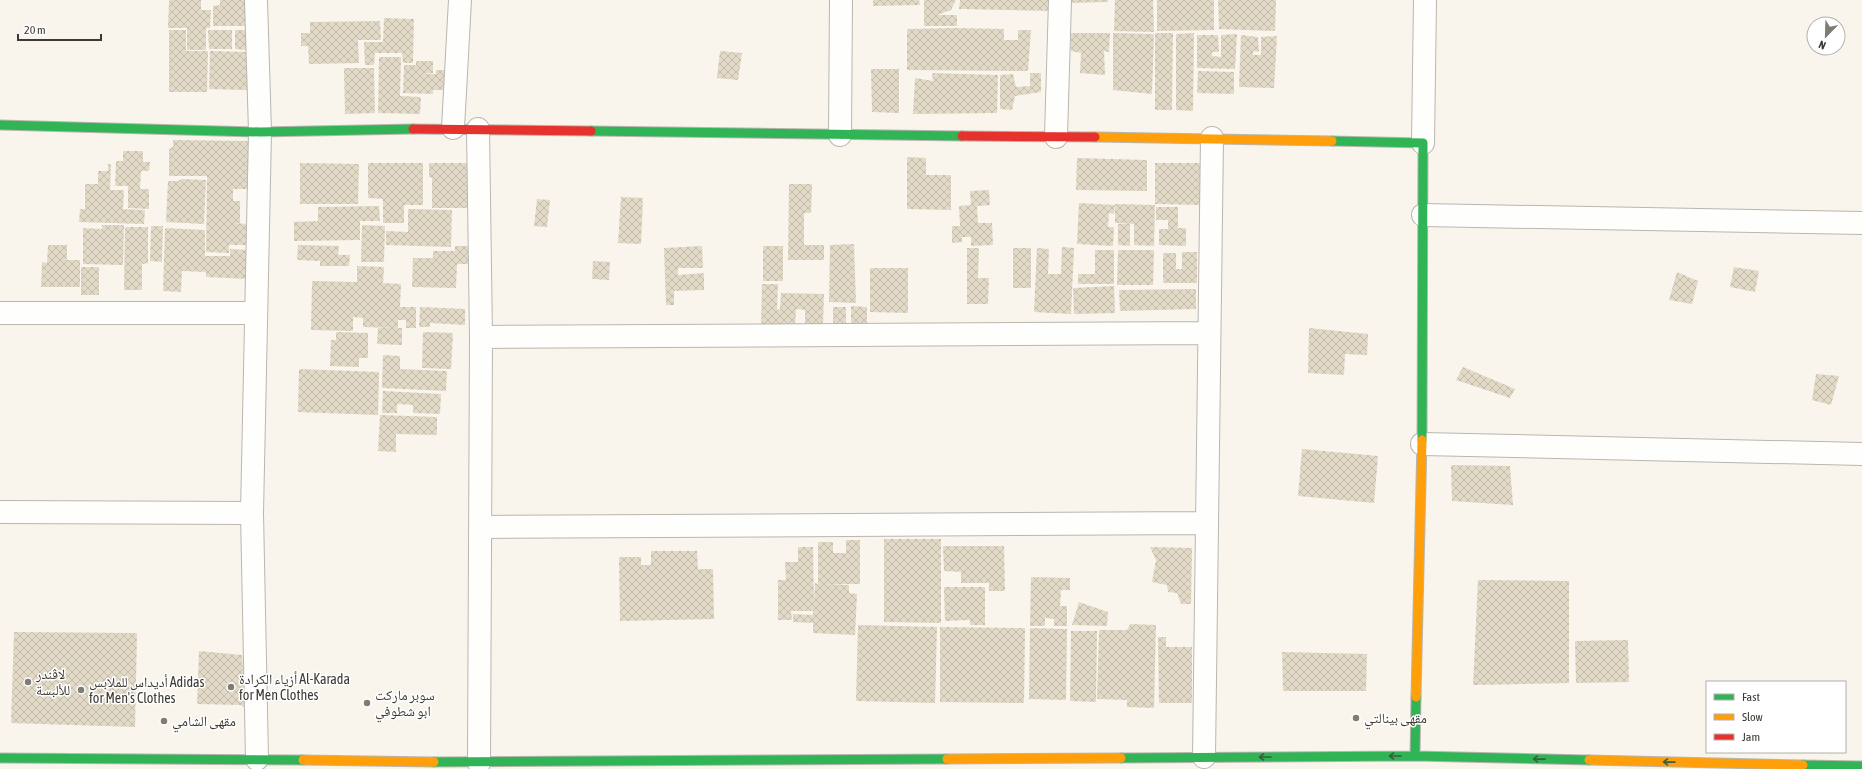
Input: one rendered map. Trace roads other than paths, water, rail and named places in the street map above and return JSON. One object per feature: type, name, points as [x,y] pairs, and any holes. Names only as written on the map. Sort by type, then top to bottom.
[{"type":"street","points":[[256,0],[260,132],[252,513],[257,759]]},
{"type":"street","points":[[453,128],[460,0]]},
{"type":"street","points":[[840,135],[841,0]]},
{"type":"street","points":[[1056,137],[1060,0]]},
{"type":"street","points":[[1415,756],[1422,444],[1425,0]]},
{"type":"street","points":[[0,125],[260,132],[453,128],[840,135],[1212,138],[1423,144]]},
{"type":"street","points":[[478,129],[481,337],[479,763]]},
{"type":"street","points":[[1204,757],[1212,138]]},
{"type":"street","points":[[1424,215],[1862,223]]},
{"type":"street","points":[[0,313],[256,312]]},
{"type":"street","points":[[481,337],[1210,333]]},
{"type":"street","points":[[1422,444],[1862,454]]},
{"type":"street","points":[[0,512],[252,513]]},
{"type":"street","points":[[481,527],[1207,523]]},
{"type":"street","points":[[0,758],[257,759],[527,763],[1415,756],[1862,766]]},
{"type":"street","points":[[590,769],[598,762]]},
{"type":"street","points":[[527,763],[540,769]]},
{"type":"place","name":"لاڤندر للألبسة","points":[[28,682]]},
{"type":"place","name":"أزياء الكرادة Al-Karada for Men Clothes","points":[[231,687]]},
{"type":"place","name":"أديداس للملابس Adidas for Men's Clothes","points":[[81,690]]},
{"type":"place","name":"سوبر ماركت ابو شطوفي","points":[[367,703]]},
{"type":"place","name":"مقهى بينالتي","points":[[1356,718]]},
{"type":"place","name":"مقهى الشامي","points":[[164,721]]}]
